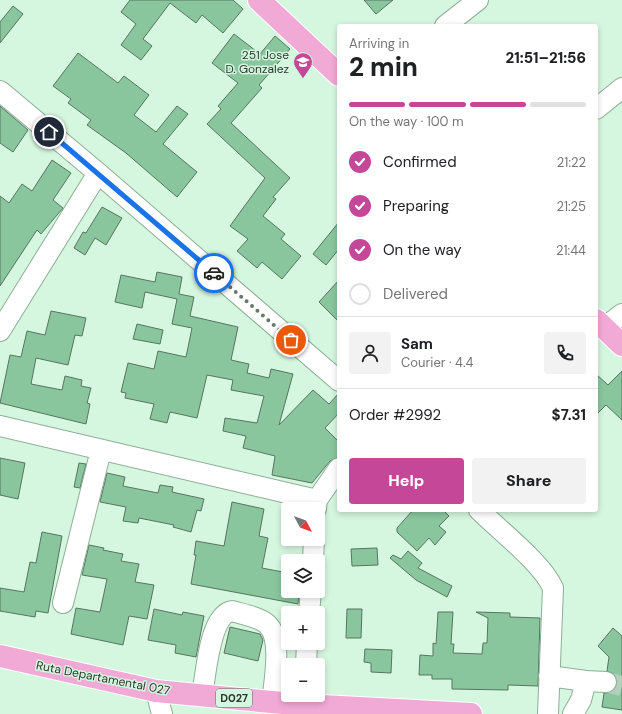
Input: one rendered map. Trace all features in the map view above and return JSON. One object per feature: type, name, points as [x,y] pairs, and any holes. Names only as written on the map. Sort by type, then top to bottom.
[{"type":"main road","points":[[259,0],[337,73]]},
{"type":"main road","points":[[600,324],[622,345]]},
{"type":"main road","name":"Ruta Departamental 027","points":[[0,656],[156,691],[272,702],[281,701]]},
{"type":"main road","name":"Ruta Departamental 027","points":[[325,702],[471,714]]},
{"type":"street","points":[[448,24],[478,0]]},
{"type":"street","points":[[598,107],[622,88]]},
{"type":"street","points":[[0,91],[98,173],[337,379]]},
{"type":"street","points":[[0,331],[98,173]]},
{"type":"street","points":[[600,324],[622,314]]},
{"type":"street","points":[[0,426],[308,502]]},
{"type":"street","points":[[63,603],[102,450]]},
{"type":"street","points":[[317,502],[337,471]]},
{"type":"street","points":[[480,512],[539,567],[548,577],[553,588],[548,714]]},
{"type":"street","points":[[202,695],[213,634],[220,618],[227,612],[232,611],[266,623],[274,631],[276,641],[272,702]]},
{"type":"street","points":[[549,676],[606,682]]},
{"type":"street","points":[[573,714],[581,700],[586,681]]},
{"type":"street","points":[[156,691],[162,714]]},
{"type":"building","points":[[130,0],[233,0],[243,9],[223,33],[202,15],[196,23],[170,3],[143,39],[152,46],[141,60],[121,45],[136,24],[121,12]]},
{"type":"building","points":[[364,0],[393,0],[376,14]]},
{"type":"building","points":[[13,6],[23,14],[0,43],[0,22]]},
{"type":"building","points":[[234,34],[260,54],[275,36],[290,49],[259,85],[262,88],[231,123],[290,178],[273,197],[276,199],[263,216],[285,234],[281,239],[301,256],[282,279],[262,262],[257,268],[237,251],[248,239],[230,226],[265,178],[207,124],[221,109],[218,106],[238,83],[212,63]]},
{"type":"building","points":[[78,53],[118,83],[124,76],[149,95],[134,115],[156,132],[177,106],[188,114],[163,144],[197,172],[177,197],[126,153],[87,125],[91,120],[68,103],[71,99],[53,86]]},
{"type":"building","points":[[0,106],[28,130],[13,152],[0,143]]},
{"type":"building","points":[[52,160],[71,173],[53,200],[63,208],[41,234],[37,230],[0,286],[0,196],[9,203],[22,184],[32,191]]},
{"type":"building","points":[[102,207],[122,218],[106,245],[95,238],[85,255],[74,248],[83,232],[86,233]]},
{"type":"building","points":[[337,224],[337,251],[326,265],[313,254]]},
{"type":"building","points":[[157,272],[182,277],[179,294],[194,297],[190,316],[238,327],[231,360],[249,364],[247,373],[269,378],[271,369],[293,374],[279,425],[313,390],[329,404],[337,395],[337,415],[325,428],[337,440],[337,458],[330,461],[312,483],[272,475],[275,456],[243,448],[246,436],[223,431],[225,418],[257,423],[264,396],[231,390],[233,380],[207,375],[197,418],[170,412],[167,423],[150,419],[154,404],[125,398],[126,393],[121,392],[128,363],[154,369],[158,351],[186,357],[192,328],[172,324],[177,299],[145,292],[142,308],[115,302],[121,275],[155,282]]},
{"type":"building","points":[[337,282],[337,320],[319,302]]},
{"type":"building","points":[[51,311],[86,318],[82,336],[75,335],[68,365],[36,358],[31,384],[62,390],[65,376],[82,380],[81,386],[91,388],[87,403],[90,404],[86,424],[0,403],[10,355],[21,357],[27,331],[45,335]]},
{"type":"building","points":[[137,324],[163,330],[160,344],[133,339]]},
{"type":"building","points":[[622,371],[622,420],[606,405],[598,413],[598,376],[608,385]]},
{"type":"building","points":[[0,458],[25,463],[18,499],[0,495]]},
{"type":"building","points":[[79,463],[86,464],[80,488],[74,487]]},
{"type":"building","points":[[107,473],[125,477],[123,486],[158,493],[160,485],[173,487],[172,492],[204,499],[201,511],[197,510],[191,532],[173,527],[174,525],[139,518],[138,523],[123,521],[126,507],[100,502]]},
{"type":"building","points":[[232,502],[264,509],[259,536],[268,538],[262,568],[281,572],[281,598],[298,598],[298,604],[191,584],[196,555],[194,555],[196,541],[224,546]]},
{"type":"building","points":[[411,512],[445,512],[449,516],[439,526],[446,532],[435,545],[429,538],[417,551],[397,532],[397,528]]},
{"type":"building","points":[[42,532],[62,536],[48,613],[36,611],[35,617],[0,611],[0,588],[24,592],[30,562],[36,563]]},
{"type":"building","points":[[89,545],[104,548],[103,550],[123,554],[121,561],[139,564],[135,582],[154,585],[147,619],[129,616],[123,645],[71,634],[76,608],[100,612],[107,579],[82,575]]},
{"type":"building","points":[[377,548],[378,565],[352,566],[351,549]]},
{"type":"building","points":[[408,551],[422,563],[418,568],[452,586],[447,597],[416,580],[390,558],[393,555],[401,559]]},
{"type":"building","points":[[154,609],[182,615],[183,612],[204,616],[196,657],[175,653],[176,645],[148,640]]},
{"type":"building","points":[[347,609],[362,609],[361,638],[346,638]]},
{"type":"building","points":[[438,612],[453,612],[451,644],[454,644],[453,653],[482,654],[483,643],[487,643],[488,618],[476,612],[510,613],[510,617],[540,618],[538,686],[508,685],[508,690],[452,689],[452,679],[432,679],[432,675],[419,675],[420,655],[433,656],[433,643],[436,644]]},
{"type":"building","points":[[230,627],[260,634],[263,640],[258,661],[224,653]]},
{"type":"building","points":[[613,628],[622,636],[622,710],[602,707],[604,693],[612,692],[616,688],[617,682],[616,676],[607,671],[609,657],[598,646]]},
{"type":"building","points":[[365,649],[392,650],[391,673],[371,672],[371,663],[364,662]]},
{"type":"tunnel","points":[[606,682],[622,686]]},
{"type":"way so far","points":[[214,273],[291,340]]},
{"type":"place","name":"251 Jose D. Gonzalez","points":[[303,79]]},
{"type":"route","points":[[49,132],[214,273]]}]
